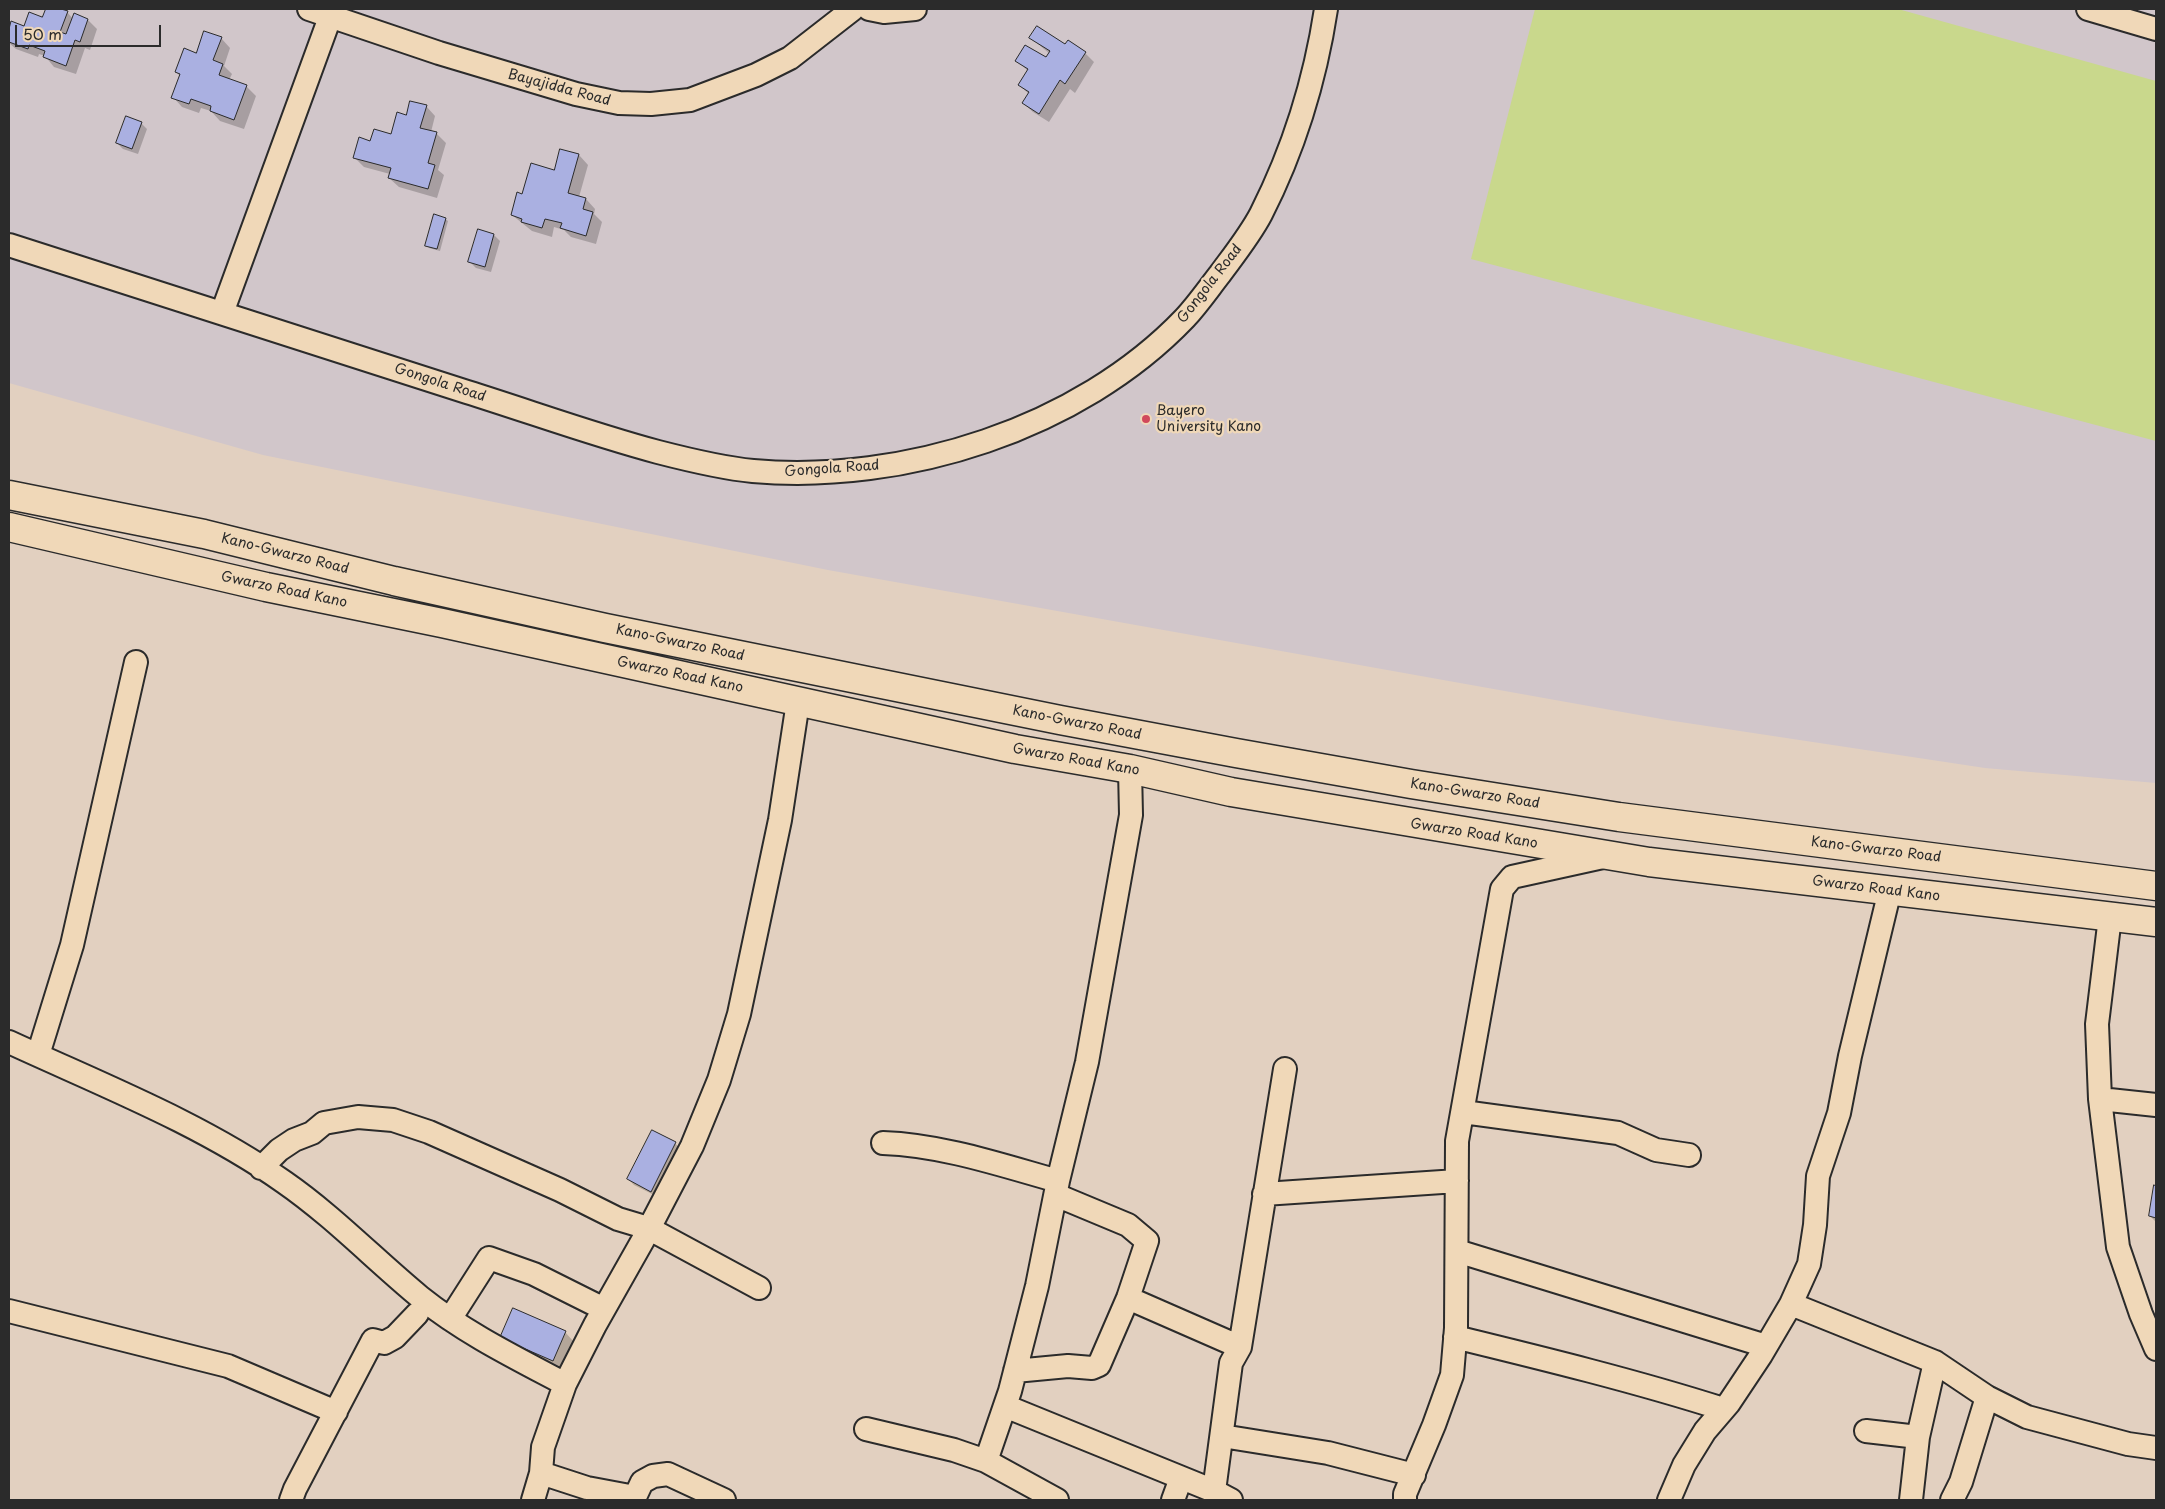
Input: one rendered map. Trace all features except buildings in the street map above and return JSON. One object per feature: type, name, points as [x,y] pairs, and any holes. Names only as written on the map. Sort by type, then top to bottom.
[{"type":"main road","name":"Kano-Gwarzo Road","points":[[9,495],[204,534],[394,581],[605,628],[1226,752],[1619,817],[2156,886]]},
{"type":"main road","name":"Gwarzo Road Kano","points":[[9,527],[266,587],[442,623],[1015,749],[1130,769],[1240,794],[1609,856],[2156,922]]},
{"type":"street","name":"Bayajidda Road","points":[[324,12],[439,53],[576,94],[619,103],[651,104],[690,100],[756,75],[790,58],[853,9]]},
{"type":"street","points":[[868,9],[884,12],[910,11],[914,9]]},
{"type":"street","name":"Gongola Road","points":[[9,245],[573,427],[699,463],[749,471],[799,474],[864,468],[916,460],[967,448],[1019,428],[1088,394],[1145,354],[1186,317],[1228,263],[1259,218],[1284,165],[1305,109],[1320,50],[1326,9]]},
{"type":"street","points":[[2088,9],[2156,29]]},
{"type":"street","points":[[222,313],[324,12]]},
{"type":"street","points":[[38,1055],[72,945],[136,662]]},
{"type":"street","points":[[532,1500],[540,1473],[543,1447],[565,1384],[692,1146],[729,1050],[739,1014],[780,820],[798,702]]},
{"type":"street","points":[[986,1461],[1005,1406],[1037,1286],[1057,1188],[1087,1062],[1131,816],[1130,769]]},
{"type":"street","points":[[1405,1500],[1405,1494],[1452,1375],[1455,1337],[1458,1141],[1502,888],[1512,877],[1609,856]]},
{"type":"street","points":[[1669,1500],[1684,1465],[1705,1431],[1723,1410],[1766,1346],[1791,1304],[1809,1264],[1815,1225],[1818,1176],[1839,1113],[1850,1056],[1890,890]]},
{"type":"street","points":[[2110,917],[2097,1024],[2100,1099],[2118,1247],[2141,1314],[2156,1349]]},
{"type":"street","points":[[9,1042],[210,1136],[284,1182],[322,1211],[400,1280],[478,1339],[565,1384]]},
{"type":"street","points":[[1005,1406],[1222,1496],[1222,1436],[1231,1363],[1240,1347],[1285,1069]]},
{"type":"street","points":[[2100,1099],[2156,1105]]},
{"type":"street","points":[[1463,1112],[1618,1133],[1656,1150],[1690,1155]]},
{"type":"street","points":[[261,1168],[279,1150],[294,1140],[312,1133],[324,1123],[358,1118],[394,1120],[429,1132],[560,1190],[618,1219],[648,1228],[759,1288]]},
{"type":"street","points":[[883,1143],[930,1148],[983,1160],[1057,1188],[1128,1225],[1147,1241],[1128,1298],[1099,1365],[1092,1368],[1068,1366],[1015,1371]]},
{"type":"street","points":[[1264,1194],[1457,1181]]},
{"type":"street","points":[[1456,1251],[1766,1346]]},
{"type":"street","points":[[450,1319],[489,1258],[534,1274],[604,1308]]},
{"type":"street","points":[[1128,1298],[1240,1347]]},
{"type":"street","points":[[1791,1304],[1935,1362],[1987,1397],[2027,1417],[2128,1444],[2156,1448]]},
{"type":"street","points":[[9,1311],[228,1366],[336,1412]]},
{"type":"street","points":[[291,1500],[373,1340],[384,1343],[395,1337],[417,1314]]},
{"type":"street","points":[[1455,1337],[1547,1359],[1723,1410]]},
{"type":"street","points":[[1912,1500],[1918,1437],[1935,1362]]},
{"type":"street","points":[[1952,1500],[1958,1490],[1971,1455],[1987,1397]]},
{"type":"street","points":[[866,1429],[954,1450],[986,1461],[1057,1500]]},
{"type":"street","points":[[1866,1431],[1918,1437]]},
{"type":"street","points":[[1222,1436],[1328,1453],[1414,1475]]},
{"type":"street","points":[[540,1473],[587,1488],[635,1499],[642,1482],[654,1476],[668,1474],[724,1500]]},
{"type":"street","points":[[1172,1500],[1181,1478]]},
{"type":"shaded area","name":"Bayero University Kano","points":[[9,9],[2156,9],[2156,783],[1985,768],[1667,720],[828,570],[263,455],[9,383]]},
{"type":"green space","points":[[1535,9],[1898,9],[2156,81],[2156,441],[1471,259]]},
{"type":"place","name":"Bayero University Kano","points":[[1146,419]]}]
